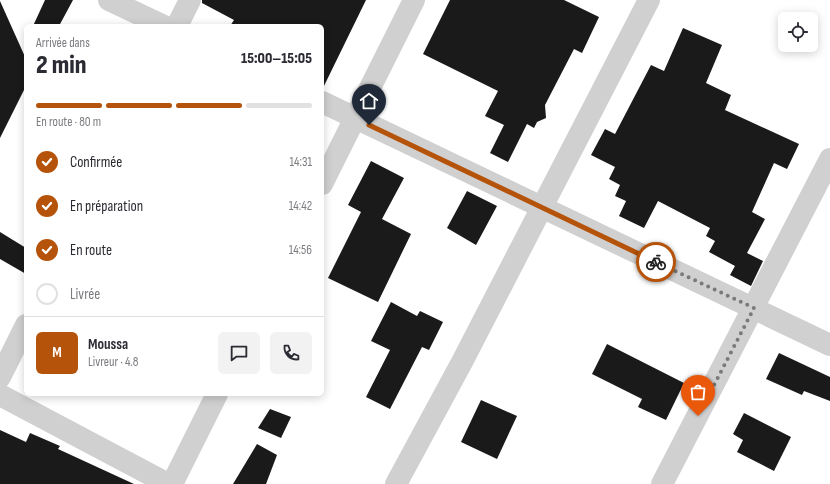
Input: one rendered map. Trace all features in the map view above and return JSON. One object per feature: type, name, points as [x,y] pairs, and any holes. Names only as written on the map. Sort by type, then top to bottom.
[{"type":"street","points":[[109,0],[160,24]]},
{"type":"street","points":[[178,24],[190,0]]},
{"type":"street","points":[[324,180],[414,0]]},
{"type":"street","points":[[396,484],[465,355],[649,0]]},
{"type":"street","points":[[324,103],[830,345]]},
{"type":"street","points":[[662,484],[830,159]]},
{"type":"street","points":[[0,377],[24,329]]},
{"type":"street","points":[[0,396],[168,484]]},
{"type":"street","points":[[172,484],[216,396]]},
{"type":"building","points":[[45,0],[73,0],[60,24],[34,24]]},
{"type":"building","points":[[202,0],[366,0],[324,86],[324,24],[231,24],[234,20],[202,3]]},
{"type":"building","points":[[450,0],[564,0],[599,17],[582,53],[574,49],[545,105],[546,118],[537,122],[534,128],[527,124],[508,162],[490,153],[504,125],[485,116],[498,91],[423,54]]},
{"type":"building","points":[[0,1],[24,55],[24,90],[0,138]]},
{"type":"building","points":[[683,28],[722,45],[706,83],[731,95],[725,110],[799,144],[787,169],[774,163],[752,212],[765,219],[747,253],[763,261],[751,286],[730,275],[735,266],[709,252],[715,241],[706,236],[710,228],[658,201],[644,228],[619,216],[626,201],[615,196],[620,185],[609,179],[615,167],[591,155],[605,129],[615,134],[651,65],[664,71]]},
{"type":"building","points":[[371,161],[404,178],[382,219],[411,234],[378,302],[328,278],[361,212],[348,205]]},
{"type":"building","points":[[467,191],[497,206],[476,245],[447,228]]},
{"type":"building","points":[[0,232],[24,247],[24,273],[0,259]]},
{"type":"building","points":[[391,302],[417,316],[420,311],[443,322],[429,350],[422,347],[390,409],[366,397],[390,350],[371,341]]},
{"type":"building","points":[[607,344],[684,383],[666,420],[638,407],[642,399],[592,374]]},
{"type":"building","points":[[779,353],[830,377],[830,401],[804,391],[802,395],[766,379]]},
{"type":"building","points":[[481,400],[517,416],[497,459],[461,442]]},
{"type":"building","points":[[270,409],[291,417],[281,438],[258,428]]},
{"type":"building","points":[[744,413],[791,437],[774,471],[737,452],[743,440],[733,434]]},
{"type":"building","points":[[0,430],[26,442],[30,433],[60,446],[58,449],[134,484],[0,484]]},
{"type":"building","points":[[257,444],[277,455],[266,484],[233,484]]},
{"type":"way so far","points":[[656,262],[754,308],[698,416]]},
{"type":"route","points":[[369,125],[656,262]]}]
